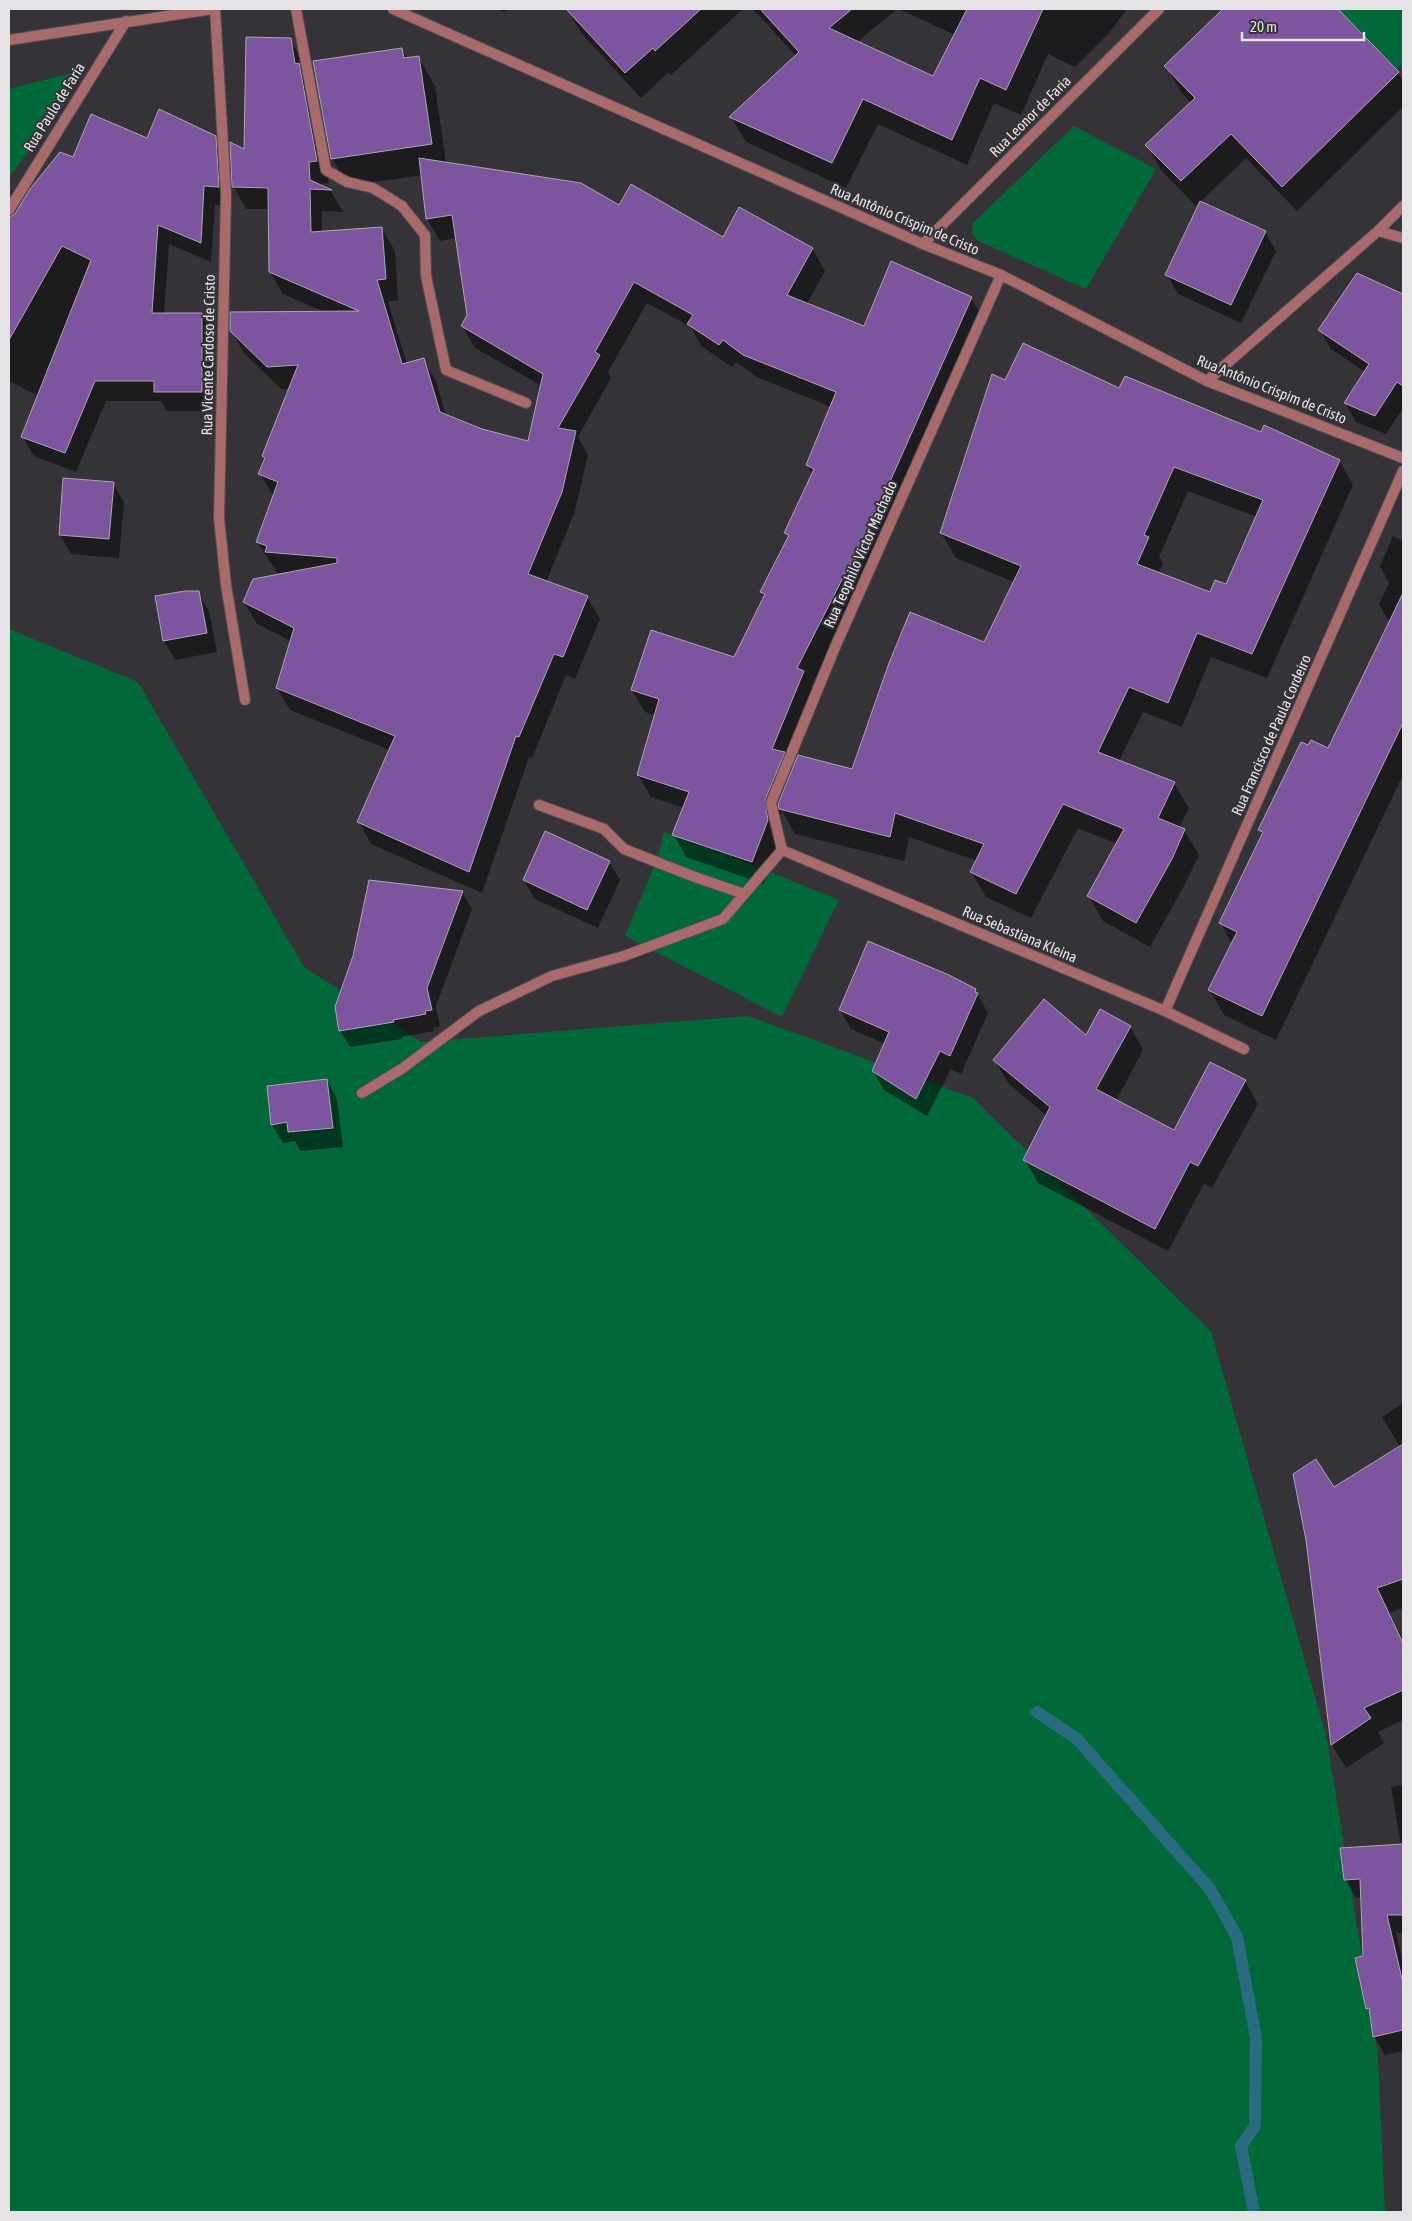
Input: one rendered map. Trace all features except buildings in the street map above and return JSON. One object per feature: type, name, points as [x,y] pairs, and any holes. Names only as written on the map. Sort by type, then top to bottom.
[{"type":"street","points":[[9,40],[214,9]]},
{"type":"street","name":"Rua Vicente Cardoso de Cristo","points":[[214,9],[226,194],[219,518],[226,585],[245,700]]},
{"type":"street","points":[[296,9],[326,170],[347,182],[373,188],[402,206],[425,235],[426,276],[446,370],[526,403]]},
{"type":"street","name":"Rua Antônio Crispim de Cristo","points":[[393,9],[922,244],[1001,275],[1208,381],[1403,458]]},
{"type":"street","name":"Rua Leonor de Faria","points":[[922,244],[1159,9]]},
{"type":"street","name":"Rua Paulo de Faria","points":[[9,210],[126,21]]},
{"type":"street","points":[[1208,381],[1378,231],[1403,206]]},
{"type":"street","points":[[1378,231],[1403,238]]},
{"type":"street","name":"Rua Teophilo Victor Machado","points":[[782,850],[771,803],[836,645],[1001,275]]},
{"type":"street","name":"Rua Francisco de Paula Cordeiro","points":[[1165,1011],[1403,471]]},
{"type":"street","points":[[539,805],[604,830],[624,849],[744,894]]},
{"type":"street","points":[[362,1093],[403,1068],[479,1011],[552,976],[624,956],[723,919],[782,850]]},
{"type":"street","name":"Rua Sebastiana Kleina","points":[[782,850],[1165,1011],[1244,1049]]},
{"type":"green space","points":[[1338,9],[1403,9],[1403,63],[1397,69]]},
{"type":"green space","points":[[79,71],[63,106],[9,177],[9,89]]},
{"type":"green space","points":[[1074,126],[1156,169],[1086,289],[978,241],[972,234],[973,223]]},
{"type":"green space","points":[[9,629],[138,682],[304,967],[421,1042],[748,1016],[973,1098],[1211,1331],[1327,1739],[1378,2056],[1385,2212],[9,2212]]},
{"type":"green space","points":[[664,832],[731,856],[839,900],[782,1017],[625,936],[658,857]]},
{"type":"waterway","points":[[1037,1712],[1077,1739],[1210,1889],[1237,1937],[1256,2038],[1255,2126],[1241,2146],[1254,2212]]}]
